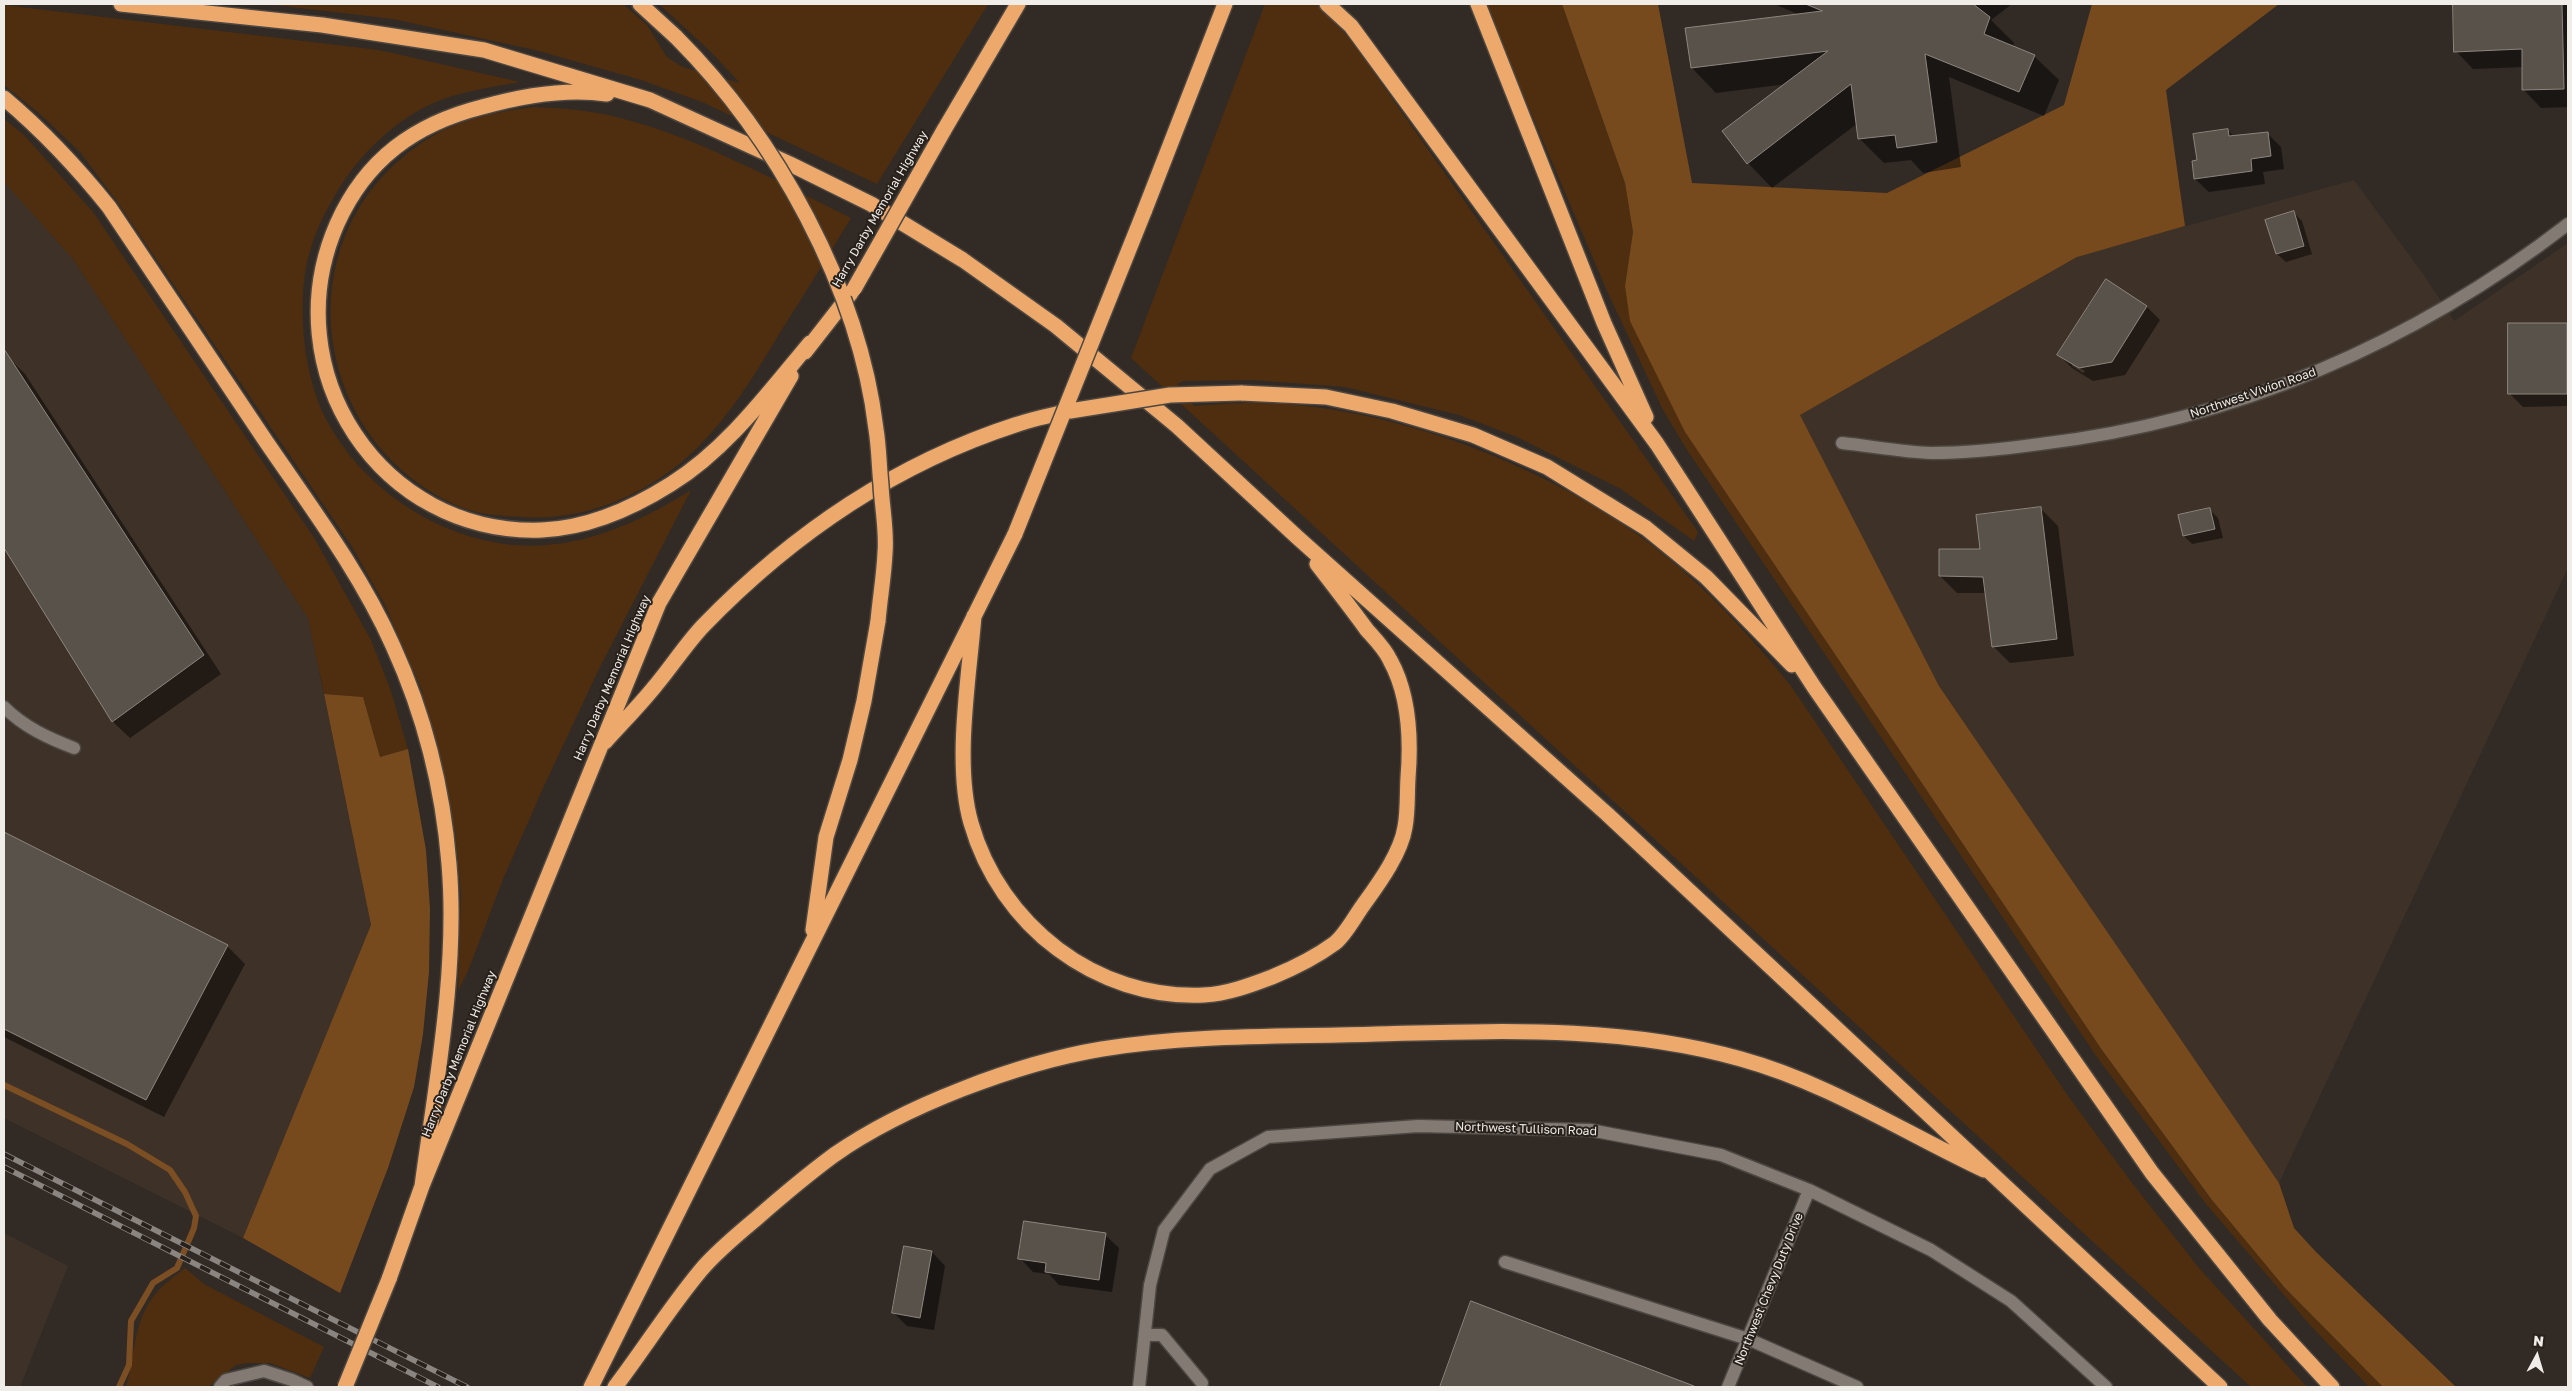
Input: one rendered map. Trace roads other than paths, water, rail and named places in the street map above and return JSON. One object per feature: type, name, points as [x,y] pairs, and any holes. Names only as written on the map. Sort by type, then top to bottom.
[{"type":"highway","points":[[121,4],[322,25],[484,50],[650,100],[790,164],[870,204],[963,260],[1056,326],[1147,401],[1607,814],[2220,1387]]},
{"type":"highway","points":[[640,4],[676,37],[741,111],[795,194],[818,238],[847,312],[867,379],[876,428],[886,552],[878,621],[864,701],[850,760],[826,837],[811,944]]},
{"type":"highway","name":"Harry Darby Memorial Highway","points":[[345,1387],[389,1279],[422,1186],[659,603],[810,343],[854,289],[1018,4]]},
{"type":"highway","points":[[593,1382],[1014,534],[1144,212],[1225,4]]},
{"type":"highway","points":[[1327,4],[1351,26],[1657,444],[1814,687],[2152,1173],[2270,1320],[2332,1387]]},
{"type":"highway","points":[[1478,4],[1604,323],[1657,444]]},
{"type":"highway","points":[[650,100],[596,92],[544,95],[487,105],[426,126],[389,152],[368,174],[342,212],[330,240],[322,268],[318,298],[318,329],[324,366],[343,415],[359,441],[378,464],[400,484],[426,501],[455,515],[481,524],[511,529],[564,528],[613,514],[644,500],[673,483],[701,463],[734,432],[810,343]]},
{"type":"highway","points":[[4,98],[32,122],[76,166],[109,207],[344,557],[384,629],[410,687],[430,752],[440,796],[449,864],[451,909],[441,1045],[422,1186]]},
{"type":"highway","points":[[598,750],[655,686],[702,627],[813,527],[916,466],[1015,424],[1070,411],[1170,395],[1241,392],[1326,397],[1392,411],[1473,435],[1547,468],[1646,528],[1706,577],[1814,687]]},
{"type":"highway","points":[[974,616],[963,757],[964,789],[970,822],[981,852],[996,882],[1014,908],[1037,933],[1062,953],[1089,970],[1120,983],[1151,991],[1204,995],[1250,986],[1292,969],[1336,942],[1384,876],[1405,829],[1410,744],[1405,705],[1391,660],[1297,537]]},
{"type":"highway","points":[[615,1387],[702,1269],[785,1194],[836,1154],[892,1122],[965,1088],[1029,1066],[1100,1049],[1174,1040],[1528,1030],[1643,1038],[1742,1059],[1786,1074],[1840,1096],[1926,1143],[1996,1176]]},
{"type":"street","name":"Northwest Vivion Road","points":[[1842,443],[1930,453],[2004,449],[2076,440],[2148,426],[2218,408],[2288,384],[2347,359],[2420,323],[2483,285],[2568,224]]},
{"type":"street","points":[[4,709],[43,735],[74,748]]},
{"type":"street","name":"Northwest Tullison Road","points":[[1139,1387],[1150,1286],[1164,1230],[1210,1169],[1268,1137],[1418,1126],[1590,1130],[1721,1155],[1809,1190],[1931,1250],[2011,1301],[2106,1387]]},
{"type":"street","name":"Northwest Chevy Duty Drive","points":[[1728,1387],[1809,1190]]},
{"type":"street","points":[[1505,1262],[1748,1339],[1858,1387]]},
{"type":"street","points":[[1145,1335],[1162,1334],[1202,1383]]},
{"type":"street","points":[[220,1387],[226,1380],[264,1371],[307,1387]]},
{"type":"waterway","points":[[4,1085],[127,1144],[170,1170],[185,1192],[196,1216],[194,1228],[177,1268],[153,1283],[131,1321],[129,1365],[119,1387]]},
{"type":"railway","points":[[4,1154],[467,1387]]},
{"type":"railway","points":[[4,1167],[438,1387]]}]
